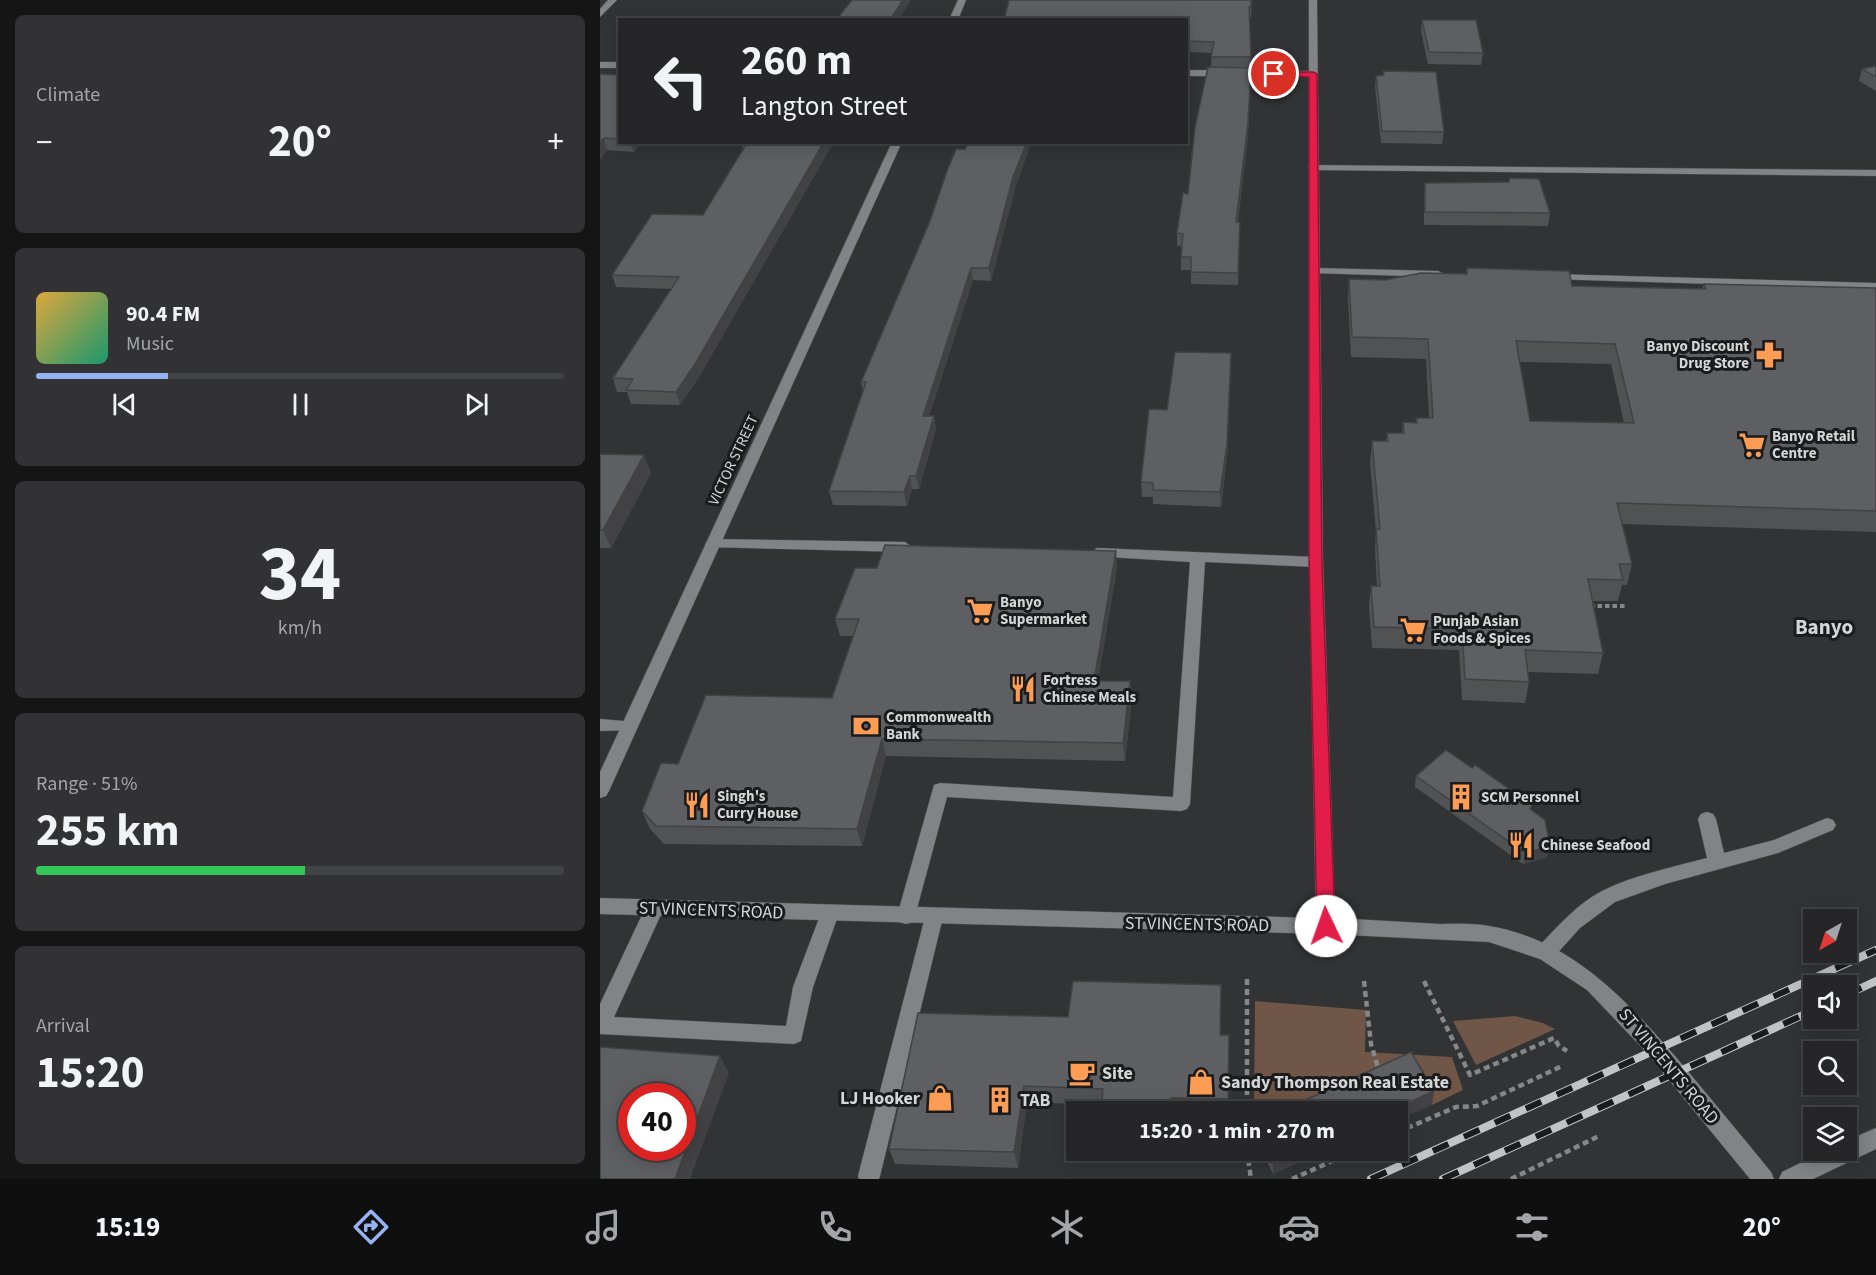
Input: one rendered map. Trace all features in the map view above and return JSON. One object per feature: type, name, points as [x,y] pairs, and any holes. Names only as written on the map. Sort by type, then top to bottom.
[{"type":"street","points":[[600,14],[613,0]]},
{"type":"street","points":[[954,18],[962,0]]},
{"type":"street","points":[[1313,0],[1316,562],[1326,926]]},
{"type":"street","points":[[600,65],[618,65]]},
{"type":"street","points":[[1188,73],[1313,74]]},
{"type":"street","name":"VICTOR STREET","points":[[600,791],[896,144]]},
{"type":"street","points":[[1313,167],[1876,173]]},
{"type":"street","points":[[1315,271],[1456,274]]},
{"type":"street","points":[[1539,276],[1876,286]]},
{"type":"street","points":[[712,544],[918,548]]},
{"type":"street","points":[[1081,552],[1316,562]]},
{"type":"street","points":[[906,916],[940,790],[1181,804],[1198,556]]},
{"type":"street","points":[[600,725],[630,726]]},
{"type":"street","points":[[1707,819],[1718,864]]},
{"type":"street","points":[[1546,952],[1573,922],[1608,897],[1663,877],[1778,846],[1827,825]]},
{"type":"street","name":"ST VINCENTS ROAD","points":[[600,906],[1326,926],[1489,933],[1510,938],[1546,952],[1568,964],[1606,993],[1763,1179]]},
{"type":"street","points":[[655,908],[600,1025],[794,1035],[803,987],[830,913]]},
{"type":"street","points":[[869,1176],[934,917]]},
{"type":"street","points":[[1790,1179],[1876,1138]]},
{"type":"path","points":[[1578,606],[1626,606]]},
{"type":"path","points":[[1246,979],[1247,1101]]},
{"type":"path","points":[[1364,981],[1371,1044],[1381,1078]]},
{"type":"path","points":[[1424,981],[1470,1075],[1554,1038],[1558,1046],[1567,1051]]},
{"type":"path","points":[[1408,1128],[1456,1107],[1477,1106],[1562,1066]]},
{"type":"path","points":[[1511,1179],[1599,1136]]},
{"type":"path","points":[[1249,1161],[1251,1179]]},
{"type":"path","points":[[1292,1179],[1332,1161]]},
{"type":"shaded area","points":[[1255,1001],[1366,1010],[1365,1052],[1452,1057],[1463,1090],[1432,1105],[1420,1086],[1352,1101],[1254,1101]]},
{"type":"shaded area","points":[[1515,1016],[1543,1023],[1555,1029],[1476,1065],[1453,1021]]},
{"type":"building","points":[[852,0],[903,0],[891,18],[838,18]]},
{"type":"building","points":[[1009,0],[1251,0],[1251,7],[1249,7],[1251,57],[1211,57],[1214,42],[1188,41],[1188,18],[1004,18]]},
{"type":"building","points":[[1422,20],[1476,20],[1483,53],[1429,52]]},
{"type":"building","points":[[1876,66],[1876,77],[1862,69]]},
{"type":"building","points":[[1208,67],[1251,68],[1248,123],[1236,222],[1240,222],[1238,273],[1191,272],[1191,257],[1181,257],[1183,234],[1177,233],[1183,193],[1188,194],[1195,127]]},
{"type":"building","points":[[1383,71],[1436,72],[1444,132],[1382,131],[1376,76],[1384,75]]},
{"type":"building","points":[[600,74],[618,75],[618,139],[604,138],[600,143]]},
{"type":"building","points":[[746,144],[823,144],[695,364],[676,392],[626,390],[633,379],[613,378],[679,277],[612,275],[652,214],[703,215]]},
{"type":"building","points":[[967,144],[1026,144],[1013,177],[989,268],[971,268],[923,416],[934,416],[916,476],[910,476],[904,492],[829,491],[866,382],[861,382],[930,221],[956,149],[965,149]]},
{"type":"building","points":[[1510,178],[1539,179],[1550,213],[1425,212],[1425,183],[1509,182]]},
{"type":"building","points":[[1467,268],[1569,271],[1572,286],[1706,289],[1704,284],[1876,288],[1876,511],[1617,503],[1632,564],[1619,564],[1623,580],[1588,579],[1603,653],[1525,650],[1529,682],[1465,679],[1462,629],[1374,627],[1371,586],[1380,586],[1376,529],[1380,529],[1372,441],[1388,441],[1387,433],[1404,433],[1403,422],[1417,423],[1416,418],[1433,418],[1428,339],[1352,337],[1349,279],[1385,280],[1421,273],[1467,274]],"holes":[[[1516,341],[1615,344],[1634,423],[1530,421]]]},
{"type":"building","points":[[1175,352],[1231,353],[1227,444],[1220,492],[1153,490],[1153,483],[1141,482],[1149,409],[1167,410]]},
{"type":"building","points":[[600,454],[644,455],[603,530],[600,530]]},
{"type":"building","points":[[885,545],[1116,551],[1094,681],[1130,681],[1123,743],[882,739],[857,829],[656,826],[642,811],[661,763],[678,764],[706,695],[832,698],[859,619],[835,619],[855,568],[877,568]]},
{"type":"building","points":[[1446,750],[1472,768],[1475,765],[1532,805],[1530,809],[1545,820],[1550,846],[1525,853],[1416,776]]},
{"type":"building","points":[[1073,981],[1221,985],[1220,1035],[1229,1035],[1228,1099],[1171,1098],[1171,1101],[1102,1101],[1103,1089],[1024,1086],[1014,1152],[889,1149],[918,1013],[1068,1017]]},
{"type":"building","points":[[600,1047],[720,1056],[696,1122],[696,1083],[618,1083],[618,1161],[682,1161],[675,1179],[600,1179]]},
{"type":"building","points":[[1411,1052],[1434,1091],[1408,1103],[1408,1101],[1303,1101]]},
{"type":"railway","points":[[1371,1179],[1876,950]]},
{"type":"railway","points":[[1857,990],[1876,981]]},
{"type":"railway","points":[[1443,1179],[1803,1015]]},
{"type":"place","name":"Banyo Discount Drug Store","points":[[1769,355]]},
{"type":"place","name":"Banyo Retail Centre","points":[[1752,445]]},
{"type":"place","name":"Banyo Supermarket","points":[[980,611]]},
{"type":"place","name":"Punjab Asian Foods & Spices","points":[[1413,630]]},
{"type":"place","name":"Fortress Chinese Meals","points":[[1023,689]]},
{"type":"place","name":"Commonwealth Bank","points":[[866,726]]},
{"type":"place","name":"SCM Personnel","points":[[1461,797]]},
{"type":"place","name":"Singh's Curry House","points":[[697,805]]},
{"type":"place","name":"Chinese Seafood","points":[[1521,845]]},
{"type":"place","name":"Site","points":[[1082,1073]]},
{"type":"place","name":"Sandy Thompson Real Estate","points":[[1201,1082]]},
{"type":"place","name":"LJ Hooker","points":[[940,1098]]},
{"type":"place","name":"TAB","points":[[1000,1100]]},
{"type":"district","name":"Banyo","points":[[1824,627]]},
{"type":"route","points":[[1274,74],[1313,74],[1316,562],[1326,926]]}]
